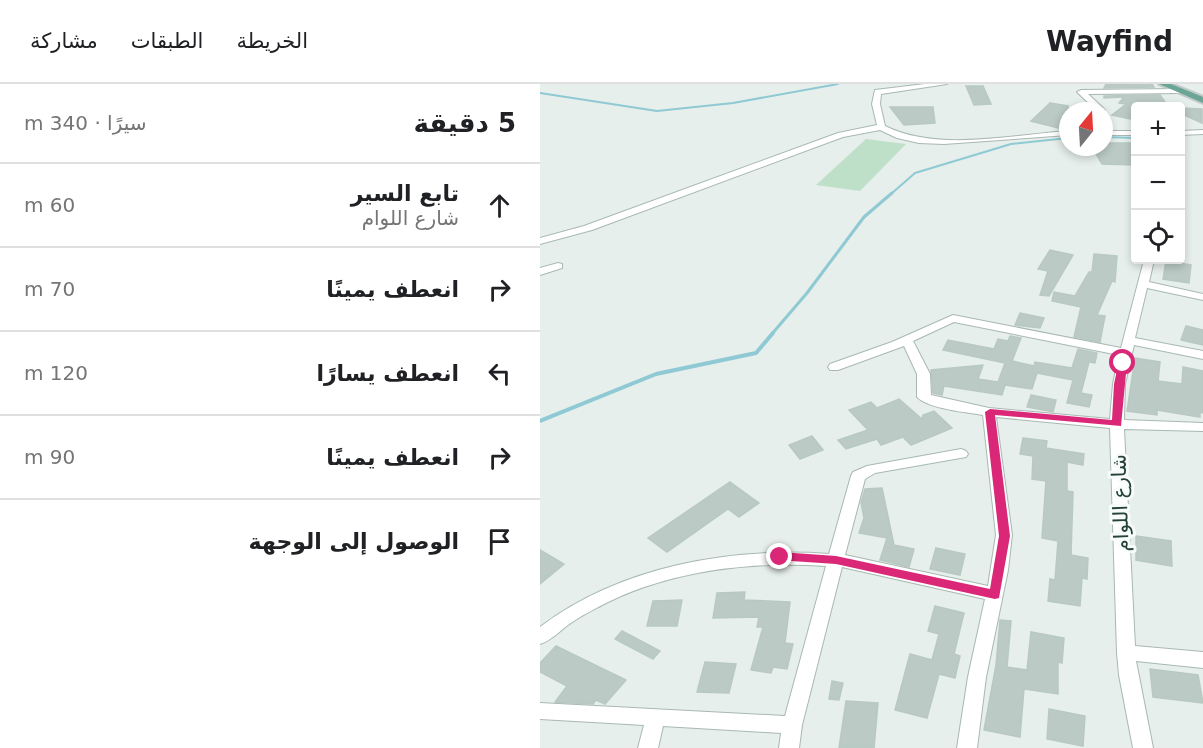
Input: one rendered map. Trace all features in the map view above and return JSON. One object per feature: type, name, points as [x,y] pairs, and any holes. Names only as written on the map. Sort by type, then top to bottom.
[{"type":"main road","points":[[1163,84],[1203,100]]},
{"type":"street","points":[[943,84],[878,92],[876,104],[881,127],[893,135],[937,141],[1059,134]]},
{"type":"street","points":[[1092,102],[1081,92],[1101,87],[1179,91]]},
{"type":"street","points":[[540,241],[588,228],[841,135],[881,127]]},
{"type":"street","points":[[1113,128],[1120,133]]},
{"type":"street","points":[[1185,133],[1203,132]]},
{"type":"street","points":[[1113,133],[1131,133]]},
{"type":"street","name":"شارع اللوام","points":[[1143,748],[1128,675],[1126,653],[1117,424],[1119,384],[1148,264]]},
{"type":"street","points":[[540,272],[558,266]]},
{"type":"street","points":[[1142,284],[1203,297]]},
{"type":"street","points":[[834,367],[907,341],[953,318],[1128,346],[1203,355]]},
{"type":"street","points":[[907,341],[921,366],[926,381],[926,399],[990,412],[1117,424],[1203,427]]},
{"type":"street","points":[[968,748],[977,677],[995,594],[1004,536],[990,412]]},
{"type":"street","points":[[789,748],[792,725],[858,476],[872,469],[961,454]]},
{"type":"street","points":[[540,638],[553,625],[613,593],[663,574],[780,557],[836,560],[995,594]]},
{"type":"street","points":[[1126,653],[1203,660]]},
{"type":"street","points":[[540,711],[792,725]]},
{"type":"street","points":[[648,748],[655,718]]},
{"type":"green space","points":[[866,139],[906,144],[860,191],[816,185]]},
{"type":"building","points":[[1106,84],[1152,84],[1154,87],[1104,88]]},
{"type":"building","points":[[966,86],[983,86],[991,104],[974,105]]},
{"type":"building","points":[[1160,95],[1165,102],[1131,102],[1131,119],[1113,115],[1126,104],[1119,103],[1124,97],[1104,98],[1104,96]]},
{"type":"building","points":[[1050,103],[1059,104],[1059,128],[1031,121]]},
{"type":"building","points":[[890,107],[933,107],[935,123],[904,125]]},
{"type":"building","points":[[1185,108],[1202,109],[1202,123],[1185,115]]},
{"type":"building","points":[[1113,143],[1131,143],[1131,165],[1102,164],[1097,156],[1113,156]]},
{"type":"building","points":[[1050,250],[1073,255],[1049,296],[1040,295],[1048,271],[1038,269]]},
{"type":"building","points":[[1094,254],[1117,256],[1115,282],[1112,281],[1097,315],[1105,316],[1100,342],[1074,337],[1081,307],[1052,301],[1054,292],[1075,296],[1089,272],[1092,272]]},
{"type":"building","points":[[1166,264],[1191,265],[1189,283],[1163,279]]},
{"type":"building","points":[[1020,313],[1044,318],[1040,328],[1015,325]]},
{"type":"building","points":[[1186,326],[1203,330],[1203,345],[1181,340]]},
{"type":"building","points":[[1010,336],[1021,338],[1012,361],[1034,366],[1035,362],[1072,368],[1078,349],[1097,353],[1095,363],[1089,362],[1081,393],[1092,395],[1089,407],[1067,403],[1073,380],[1037,373],[1032,389],[1005,385],[1002,395],[944,386],[942,395],[933,393],[931,370],[983,365],[978,379],[998,382],[1005,363],[943,350],[948,340],[994,349],[998,339],[1008,341]]},
{"type":"building","points":[[1135,358],[1160,362],[1158,381],[1182,384],[1183,367],[1203,371],[1203,413],[1200,412],[1200,417],[1157,410],[1157,415],[1127,411]]},
{"type":"building","points":[[1031,395],[1056,400],[1053,412],[1027,407]]},
{"type":"building","points":[[899,399],[922,419],[923,415],[934,411],[952,428],[911,445],[903,437],[881,445],[877,439],[846,449],[838,440],[868,430],[849,410],[871,402],[877,408]]},
{"type":"building","points":[[812,436],[823,450],[800,459],[789,445]]},
{"type":"building","points":[[1023,438],[1047,441],[1046,448],[1084,454],[1083,465],[1067,462],[1067,491],[1073,492],[1071,555],[1088,558],[1087,579],[1082,578],[1080,606],[1048,601],[1050,579],[1055,580],[1058,541],[1042,538],[1046,481],[1032,479],[1033,456],[1020,454]]},
{"type":"building","points":[[730,482],[759,503],[739,517],[728,509],[667,552],[648,538]]},
{"type":"building","points":[[882,488],[894,545],[914,549],[909,567],[880,560],[887,538],[859,533],[864,518],[861,502],[865,489]]},
{"type":"building","points":[[1136,536],[1171,541],[1172,566],[1136,560]]},
{"type":"building","points":[[936,548],[965,554],[960,575],[930,569]]},
{"type":"building","points":[[540,550],[564,564],[540,584]]},
{"type":"building","points":[[745,592],[744,600],[790,602],[785,643],[793,644],[787,669],[773,667],[771,673],[751,670],[763,627],[757,627],[759,617],[713,618],[717,593]]},
{"type":"building","points":[[682,600],[677,626],[647,626],[653,601]]},
{"type":"building","points":[[935,606],[964,613],[954,654],[960,656],[955,678],[939,674],[927,718],[895,710],[910,654],[932,660],[939,634],[928,631]]},
{"type":"building","points":[[1000,620],[1011,621],[1007,667],[1027,670],[1031,632],[1064,638],[1062,663],[1058,662],[1058,694],[1024,689],[1020,737],[984,730],[996,665]]},
{"type":"building","points":[[622,631],[660,651],[653,659],[615,639]]},
{"type":"building","points":[[556,646],[626,680],[605,704],[596,700],[593,704],[555,702],[567,686],[540,672],[540,663]]},
{"type":"building","points":[[705,662],[736,664],[729,693],[697,692]]},
{"type":"building","points":[[1150,669],[1198,675],[1203,703],[1153,697]]},
{"type":"building","points":[[832,681],[843,683],[839,700],[829,699]]},
{"type":"building","points":[[846,701],[878,703],[874,748],[839,748]]},
{"type":"building","points":[[1049,709],[1085,716],[1083,746],[1047,739]]},
{"type":"waterway","points":[[540,93],[657,111],[733,103],[838,84]]},
{"type":"waterway","points":[[1113,137],[1131,138]]},
{"type":"waterway","points":[[891,194],[915,173],[1011,144],[1059,139]]},
{"type":"waterway","points":[[771,335],[807,293],[864,217],[892,193]]},
{"type":"waterway","points":[[540,421],[656,374],[756,353],[773,333]]},
{"type":"route","points":[[780,557],[836,560],[995,594],[1004,536],[990,412],[1117,424],[1119,384],[1123,363]]}]
